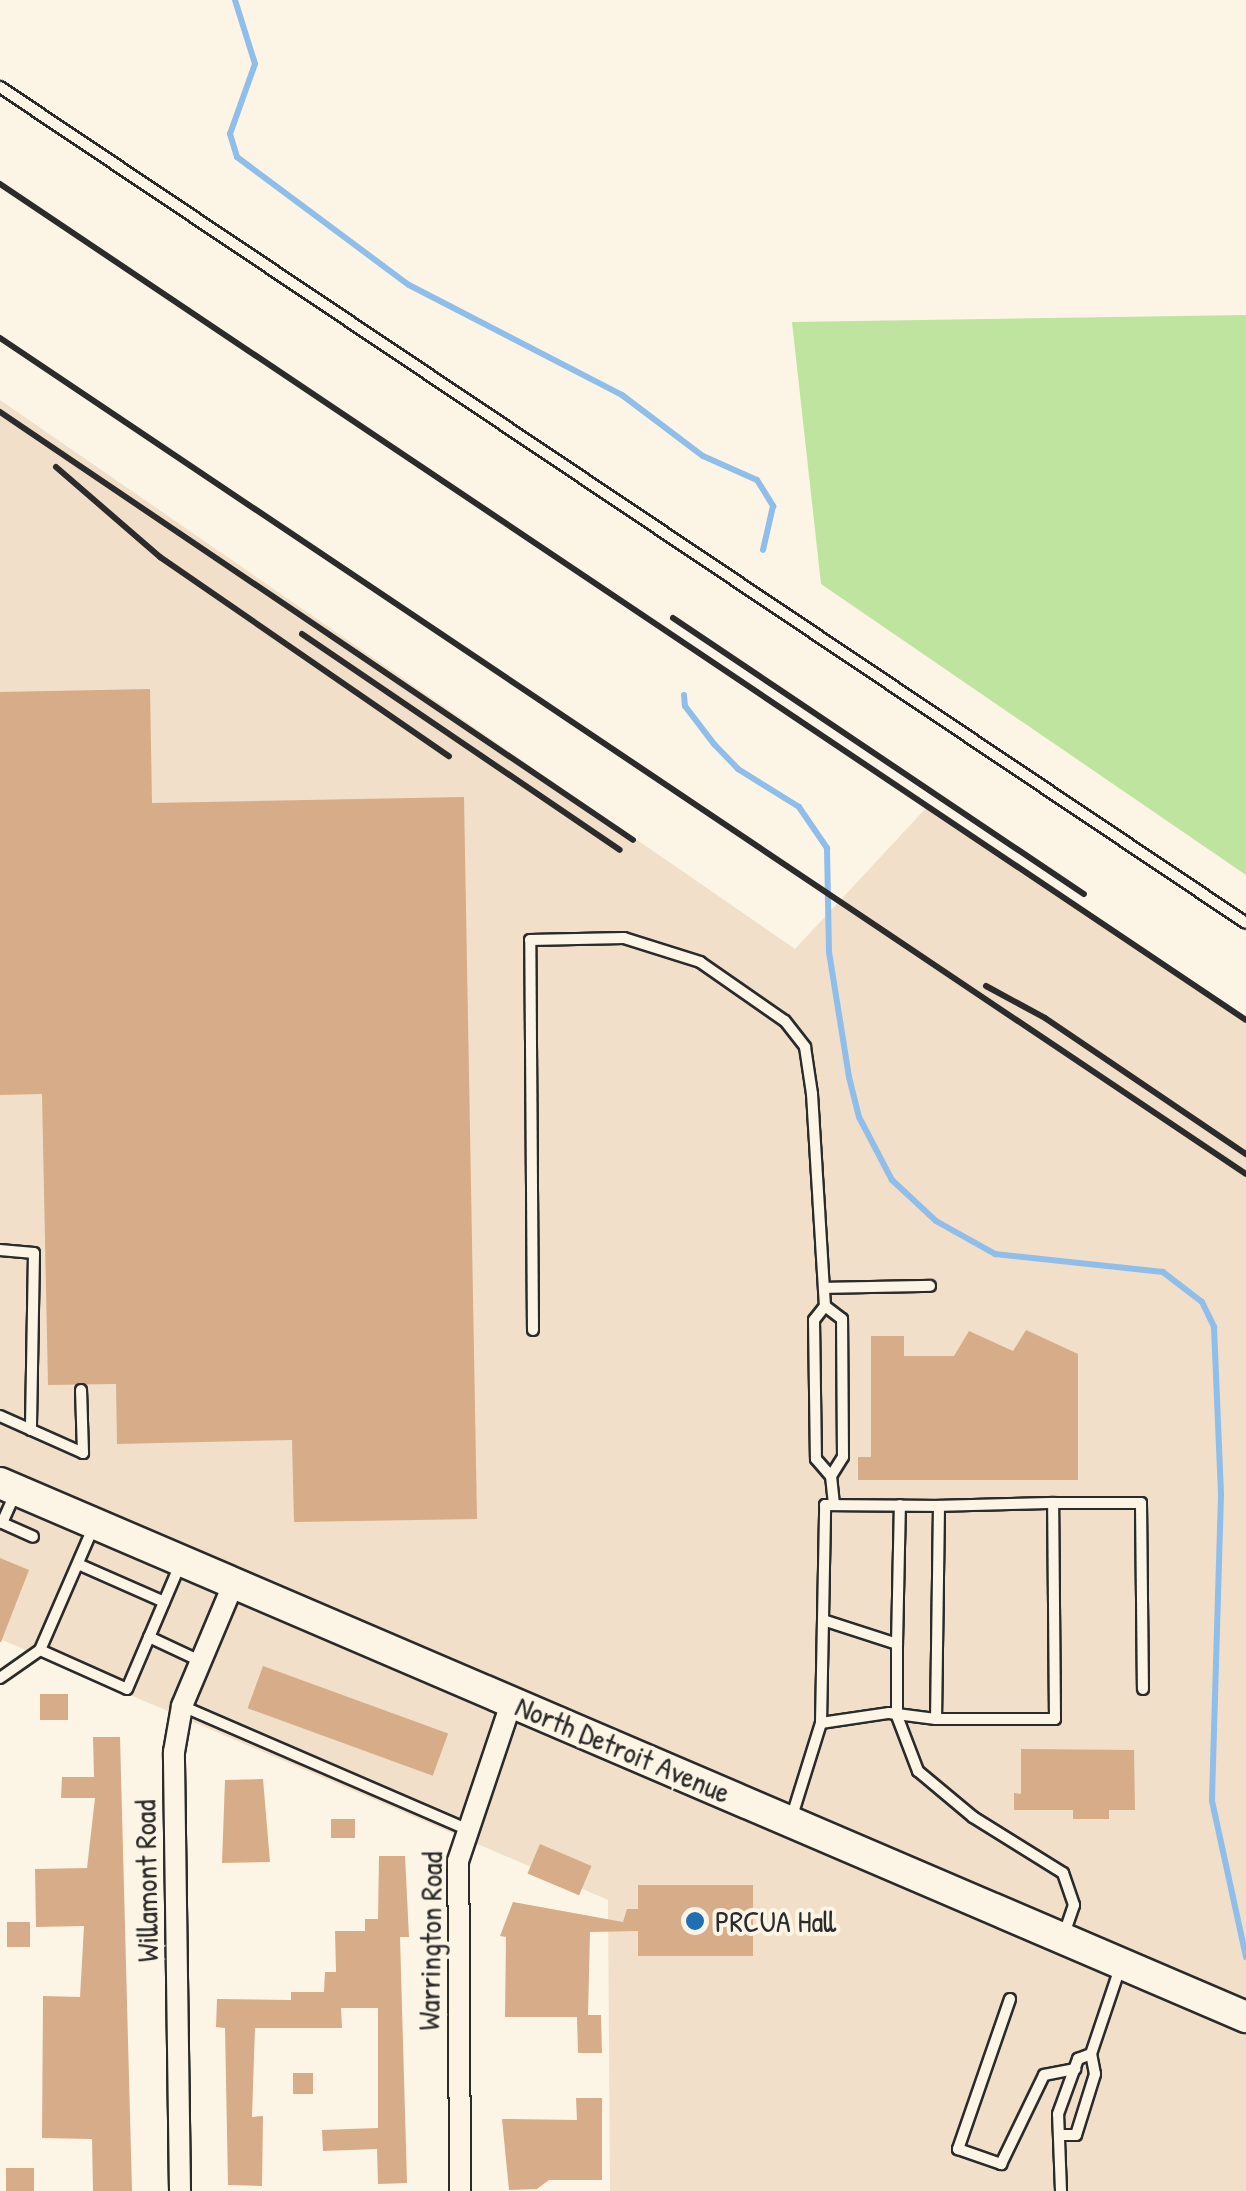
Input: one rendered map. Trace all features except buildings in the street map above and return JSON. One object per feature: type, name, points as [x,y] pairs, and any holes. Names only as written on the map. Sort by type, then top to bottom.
[{"type":"main road","name":"North Detroit Avenue","points":[[8,1487],[1246,2017]]},
{"type":"street","name":"Willamont Road","points":[[180,2191],[174,1752],[182,1706],[234,1582]]},
{"type":"street","name":"Warrington Road","points":[[460,2191],[457,1893],[464,1828],[512,1701]]},
{"type":"lane","points":[[0,87],[1246,923]]},
{"type":"lane","points":[[532,1330],[530,940],[624,938],[700,962],[785,1021],[805,1047],[812,1094],[825,1306],[814,1320],[816,1459],[831,1476],[834,1505]]},
{"type":"lane","points":[[0,1250],[34,1253],[31,1430]]},
{"type":"lane","points":[[824,1288],[930,1286]]},
{"type":"lane","points":[[825,1306],[842,1319],[843,1458],[831,1476]]},
{"type":"lane","points":[[0,1416],[84,1452],[81,1390]]},
{"type":"lane","points":[[8,1487],[1,1523],[33,1537]]},
{"type":"lane","points":[[791,1821],[821,1723],[824,1505],[1141,1503],[1143,1689]]},
{"type":"lane","points":[[821,1723],[896,1716],[1055,1719],[1053,1504]]},
{"type":"lane","points":[[900,1505],[896,1716],[918,1771],[973,1816],[1063,1873],[1074,1905],[1063,1938]]},
{"type":"lane","points":[[936,1718],[939,1506]]},
{"type":"lane","points":[[0,1678],[40,1650],[95,1522]]},
{"type":"lane","points":[[40,1650],[127,1689],[182,1559]]},
{"type":"lane","points":[[78,1564],[164,1602]]},
{"type":"lane","points":[[822,1620],[897,1644]]},
{"type":"lane","points":[[149,1638],[200,1660]]},
{"type":"lane","points":[[182,1706],[464,1828]]},
{"type":"lane","points":[[1010,1999],[958,2149],[1002,2164],[1044,2075],[1074,2068],[1091,2054],[1122,1963]]},
{"type":"lane","points":[[1062,2134],[1076,2135],[1096,2074],[1091,2054]]},
{"type":"lane","points":[[1062,2191],[1058,2114],[1074,2068]]},
{"type":"shaded area","points":[[0,400],[795,949],[927,807],[1246,1021],[1246,2191],[610,2191],[608,1900],[0,1639]]},
{"type":"green space","points":[[1246,315],[1246,875],[821,584],[792,322]]},
{"type":"waterway","points":[[235,0],[255,64],[230,134],[237,157],[409,285],[622,395],[703,456],[757,480],[773,506],[763,550]]},
{"type":"waterway","points":[[684,695],[685,706],[714,744],[738,769],[799,807],[827,848],[829,952],[849,1077],[859,1117],[892,1180],[936,1221],[995,1254],[1163,1272],[1202,1302],[1214,1327],[1221,1495],[1212,1801],[1246,1957]]},
{"type":"railway","points":[[0,184],[1246,1020]]},
{"type":"railway","points":[[0,338],[1246,1174]]},
{"type":"railway","points":[[0,412],[633,840]]},
{"type":"railway","points":[[56,467],[160,557],[449,756]]},
{"type":"railway","points":[[673,618],[1084,894]]},
{"type":"railway","points":[[302,634],[620,850]]},
{"type":"railway","points":[[986,986],[1045,1018],[1246,1154]]},
{"type":"place","name":"PRCUA Hall","points":[[695,1921]]}]
